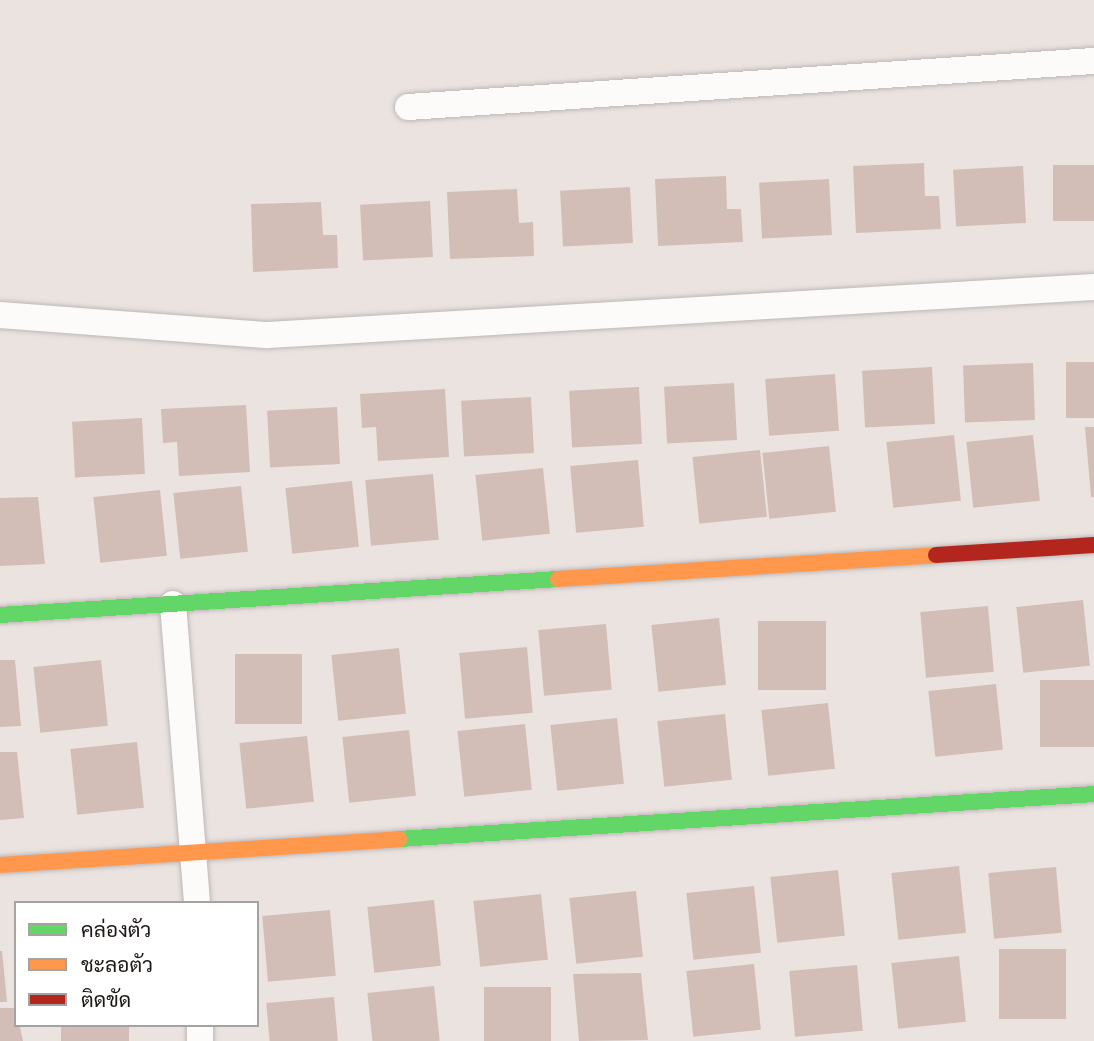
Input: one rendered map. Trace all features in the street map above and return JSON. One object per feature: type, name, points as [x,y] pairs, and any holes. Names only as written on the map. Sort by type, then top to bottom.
[{"type":"street","points":[[408,107],[1094,61]]},
{"type":"street","points":[[0,315],[268,335],[1094,287]]},
{"type":"street","points":[[0,615],[1094,545]]},
{"type":"street","points":[[173,604],[196,852],[197,901]]},
{"type":"street","points":[[0,865],[1094,794]]},
{"type":"building","points":[[924,163],[925,196],[939,196],[941,229],[856,233],[853,166]]},
{"type":"building","points":[[1053,165],[1094,165],[1094,221],[1053,221]]},
{"type":"building","points":[[1023,166],[1026,223],[956,227],[953,170]]},
{"type":"building","points":[[726,176],[727,209],[741,209],[743,242],[658,246],[655,179]]},
{"type":"building","points":[[829,179],[832,235],[762,239],[759,183]]},
{"type":"building","points":[[630,187],[633,243],[563,247],[560,191]]},
{"type":"building","points":[[517,189],[519,223],[533,222],[534,256],[450,259],[447,192]]},
{"type":"building","points":[[430,201],[433,257],[363,261],[360,205]]},
{"type":"building","points":[[321,202],[323,235],[337,235],[338,268],[253,272],[251,204]]},
{"type":"building","points":[[1066,362],[1094,362],[1094,418],[1066,418]]},
{"type":"building","points":[[1033,363],[1035,420],[965,422],[963,365]]},
{"type":"building","points":[[932,367],[935,424],[865,428],[862,371]]},
{"type":"building","points":[[835,374],[839,431],[769,436],[765,379]]},
{"type":"building","points":[[734,383],[737,440],[667,444],[664,387]]},
{"type":"building","points":[[639,387],[642,444],[572,448],[569,391]]},
{"type":"building","points":[[445,389],[449,457],[378,461],[376,427],[362,428],[360,394]]},
{"type":"building","points":[[531,397],[534,453],[464,457],[461,401]]},
{"type":"building","points":[[246,405],[250,472],[179,476],[177,442],[163,443],[161,409]]},
{"type":"building","points":[[337,407],[340,464],[270,468],[267,411]]},
{"type":"building","points":[[142,418],[145,474],[75,478],[72,422]]},
{"type":"building","points":[[1085,427],[1094,427],[1094,497],[1091,497]]},
{"type":"building","points":[[954,435],[961,501],[893,508],[886,442]]},
{"type":"building","points":[[1033,435],[1040,501],[973,508],[966,442]]},
{"type":"building","points":[[829,446],[836,512],[769,519],[762,453]]},
{"type":"building","points":[[760,450],[767,517],[699,524],[692,457]]},
{"type":"building","points":[[638,460],[644,527],[576,533],[570,466]]},
{"type":"building","points":[[543,468],[550,534],[482,541],[475,475]]},
{"type":"building","points":[[433,474],[439,540],[371,546],[365,480]]},
{"type":"building","points":[[352,481],[359,547],[292,554],[285,488]]},
{"type":"building","points":[[241,486],[248,552],[180,559],[173,493]]},
{"type":"building","points":[[160,490],[167,556],[100,563],[93,497]]},
{"type":"building","points":[[38,497],[45,564],[0,566],[0,498]]},
{"type":"building","points":[[1083,600],[1090,666],[1023,673],[1016,607]]},
{"type":"building","points":[[988,606],[994,672],[926,678],[920,612]]},
{"type":"building","points":[[719,618],[726,685],[658,692],[651,625]]},
{"type":"building","points":[[758,621],[826,621],[826,690],[758,690]]},
{"type":"building","points":[[606,624],[612,690],[544,696],[538,630]]},
{"type":"building","points":[[527,647],[533,713],[465,719],[459,653]]},
{"type":"building","points":[[399,648],[406,714],[338,721],[331,655]]},
{"type":"building","points":[[235,654],[302,654],[302,724],[235,724]]},
{"type":"building","points":[[0,660],[15,660],[21,726],[0,727]]},
{"type":"building","points":[[101,660],[108,726],[40,733],[33,667]]},
{"type":"building","points":[[1040,680],[1094,680],[1094,747],[1040,747]]},
{"type":"building","points":[[996,684],[1003,750],[935,757],[928,691]]},
{"type":"building","points":[[828,703],[835,769],[768,776],[761,710]]},
{"type":"building","points":[[725,714],[732,780],[664,787],[657,721]]},
{"type":"building","points":[[617,718],[624,784],[557,791],[550,725]]},
{"type":"building","points":[[525,724],[532,790],[464,797],[457,731]]},
{"type":"building","points":[[409,730],[416,796],[349,803],[342,737]]},
{"type":"building","points":[[307,736],[314,802],[246,809],[239,743]]},
{"type":"building","points":[[137,742],[144,808],[77,815],[70,749]]},
{"type":"building","points":[[0,752],[17,752],[24,818],[0,820]]},
{"type":"building","points":[[959,866],[966,933],[898,940],[891,873]]},
{"type":"building","points":[[1056,867],[1062,933],[994,939],[988,873]]},
{"type":"building","points":[[838,870],[845,936],[777,943],[770,877]]},
{"type":"building","points":[[754,886],[761,953],[693,960],[686,893]]},
{"type":"building","points":[[636,891],[643,957],[576,964],[569,898]]},
{"type":"building","points":[[541,894],[548,960],[480,967],[473,901]]},
{"type":"building","points":[[434,900],[441,966],[374,973],[367,907]]},
{"type":"building","points":[[330,910],[336,976],[268,982],[262,916]]},
{"type":"building","points":[[999,949],[1066,949],[1066,1019],[999,1019]]},
{"type":"building","points":[[2,951],[7,1002],[0,1002]]},
{"type":"building","points":[[959,956],[966,1022],[898,1029],[891,963]]},
{"type":"building","points":[[754,964],[761,1030],[693,1037],[686,971]]},
{"type":"building","points":[[857,965],[863,1031],[795,1037],[789,971]]},
{"type":"building","points":[[641,973],[648,1040],[579,1041],[573,974]]},
{"type":"building","points":[[434,986],[440,1041],[372,1041],[367,993]]},
{"type":"building","points":[[484,987],[551,987],[551,1041],[484,1041]]},
{"type":"building","points":[[334,997],[338,1041],[270,1041],[266,1003]]},
{"type":"building","points":[[0,1008],[14,1008],[14,1027],[20,1027],[23,1041],[0,1041]]},
{"type":"building","points":[[61,1027],[129,1027],[129,1041],[61,1041]]},
{"type":"traffic: fast","points":[[0,615],[558,579]]},
{"type":"traffic: fast","points":[[399,839],[1094,794]]},
{"type":"traffic: slow","points":[[558,579],[936,555]]},
{"type":"traffic: slow","points":[[0,865],[399,839]]},
{"type":"traffic: jam","points":[[936,555],[1094,545]]}]
